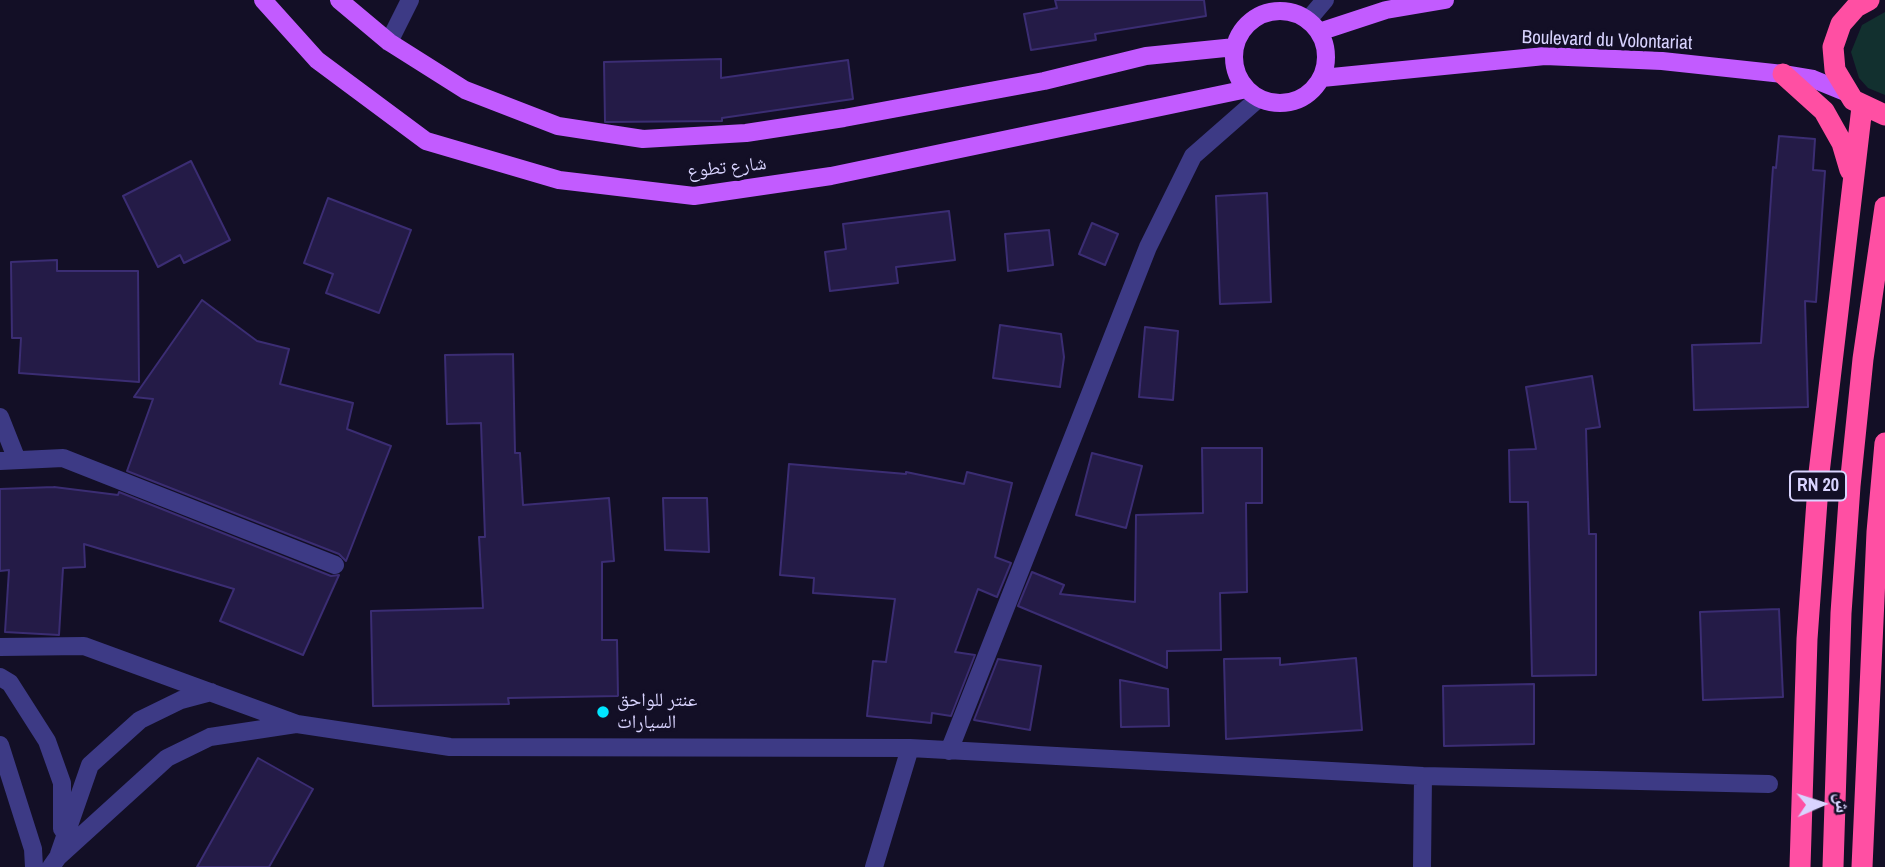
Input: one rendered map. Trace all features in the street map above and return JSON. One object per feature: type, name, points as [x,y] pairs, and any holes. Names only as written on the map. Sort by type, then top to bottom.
[{"type":"highway","points":[[1858,2],[1841,24],[1833,47],[1835,70],[1845,92],[1862,107],[1885,114]]},
{"type":"highway","points":[[1783,75],[1824,111],[1842,143],[1851,178]]},
{"type":"highway","name":"RN 20","points":[[1800,867],[1806,652],[1817,501],[1851,178],[1862,107]]},
{"type":"highway","name":"RN 20","points":[[1833,867],[1841,613],[1850,486],[1863,359],[1885,207]]},
{"type":"highway","points":[[1862,867],[1877,532],[1885,443]]},
{"type":"main road","name":"شارع تطوع","points":[[262,0],[317,60],[426,141],[559,180],[694,196],[831,176],[1252,94]]},
{"type":"main road","points":[[339,0],[389,42],[465,90],[558,126],[643,139],[746,133],[844,118],[1044,81],[1146,57],[1235,47]]},
{"type":"main road","points":[[1313,26],[1444,0]]},
{"type":"main road","points":[[1278,11],[1294,13],[1313,26],[1326,62],[1322,78],[1307,94],[1287,103],[1252,94],[1238,77],[1235,47],[1250,22],[1263,14],[1278,11]]},
{"type":"main road","name":"Boulevard du Volontariat","points":[[1322,78],[1545,56],[1662,61],[1783,75],[1813,79],[1845,92]]},
{"type":"street","points":[[389,42],[410,0]]},
{"type":"street","points":[[1313,26],[1325,0]]},
{"type":"street","points":[[949,751],[1148,247],[1192,156],[1252,94]]},
{"type":"street","points":[[0,417],[9,461],[63,458],[335,565]]},
{"type":"street","points":[[0,647],[84,646],[297,724],[450,747],[910,748],[1423,776],[1769,784]]},
{"type":"street","points":[[0,677],[10,683],[33,715],[47,741],[62,783],[63,816],[55,862]]},
{"type":"street","points":[[55,862],[90,765],[140,720],[181,700],[211,692]]},
{"type":"street","points":[[55,862],[167,758],[210,737],[297,724]]},
{"type":"street","points":[[0,745],[33,849],[34,867]]},
{"type":"street","points":[[874,867],[910,748]]},
{"type":"street","points":[[1422,867],[1423,776]]},
{"type":"green space","points":[[1885,12],[1885,95],[1868,88],[1859,78],[1851,52],[1862,25]]},
{"type":"building","points":[[1055,0],[1204,0],[1206,16],[1095,34],[1096,40],[1031,50],[1024,14],[1057,8]]},
{"type":"building","points":[[721,59],[721,78],[848,60],[853,99],[722,118],[722,121],[605,122],[604,62]]},
{"type":"building","points":[[1779,136],[1815,139],[1813,170],[1825,171],[1816,302],[1805,301],[1808,407],[1694,410],[1692,345],[1761,343],[1773,167],[1776,168]]},
{"type":"building","points":[[191,161],[230,240],[184,263],[180,255],[158,267],[123,196]]},
{"type":"building","points":[[1267,193],[1271,302],[1220,304],[1216,196]]},
{"type":"building","points":[[328,198],[411,230],[379,313],[326,293],[333,274],[304,263]]},
{"type":"building","points":[[949,211],[955,260],[896,267],[898,283],[830,291],[825,252],[846,249],[843,224]]},
{"type":"building","points":[[1092,223],[1118,234],[1105,265],[1079,254]]},
{"type":"building","points":[[1049,230],[1053,265],[1008,271],[1005,234]]},
{"type":"building","points":[[57,260],[57,271],[138,271],[139,382],[19,373],[21,338],[12,338],[11,262]]},
{"type":"building","points":[[202,300],[257,341],[289,349],[280,384],[353,403],[347,429],[391,446],[346,561],[339,554],[127,471],[153,399],[134,397]]},
{"type":"building","points":[[1000,325],[1061,334],[1064,357],[1060,387],[993,378]]},
{"type":"building","points":[[1145,327],[1178,331],[1173,400],[1139,397]]},
{"type":"building","points":[[513,354],[515,453],[520,453],[523,505],[609,498],[614,561],[602,562],[602,640],[617,640],[618,696],[508,698],[509,704],[373,706],[371,611],[483,608],[479,537],[485,537],[481,423],[447,424],[445,355]]},
{"type":"building","points":[[1592,376],[1600,427],[1586,429],[1589,534],[1596,534],[1596,675],[1532,676],[1528,502],[1510,502],[1509,450],[1536,449],[1526,387]]},
{"type":"building","points":[[1202,448],[1262,448],[1262,503],[1246,503],[1247,592],[1220,593],[1221,650],[1167,651],[1167,668],[1018,606],[1032,572],[1064,585],[1060,594],[1135,602],[1136,515],[1203,513]]},
{"type":"building","points":[[1092,453],[1142,466],[1126,528],[1076,515]]},
{"type":"building","points":[[789,464],[906,472],[964,484],[967,472],[1012,483],[995,557],[1011,563],[997,597],[978,589],[955,652],[975,655],[951,716],[932,713],[931,723],[867,716],[873,661],[886,662],[895,599],[813,593],[814,578],[780,575]]},
{"type":"building","points":[[54,487],[118,495],[119,492],[331,576],[339,575],[303,655],[220,621],[234,589],[84,544],[85,567],[63,568],[59,635],[5,632],[9,570],[0,571],[0,489]]},
{"type":"building","points":[[663,498],[707,498],[709,552],[665,550]]},
{"type":"building","points":[[1779,609],[1783,697],[1703,700],[1700,612]]},
{"type":"building","points":[[1280,658],[1280,665],[1356,658],[1362,730],[1226,739],[1224,659]]},
{"type":"building","points":[[998,659],[1041,666],[1030,730],[974,720]]},
{"type":"building","points":[[1120,680],[1168,689],[1169,726],[1121,727]]},
{"type":"building","points":[[1534,684],[1534,744],[1444,746],[1443,686]]},
{"type":"building","points":[[258,758],[313,789],[269,867],[197,867]]},
{"type":"place","name":"عنتر للواحق السيارات","points":[[603,712]]}]
